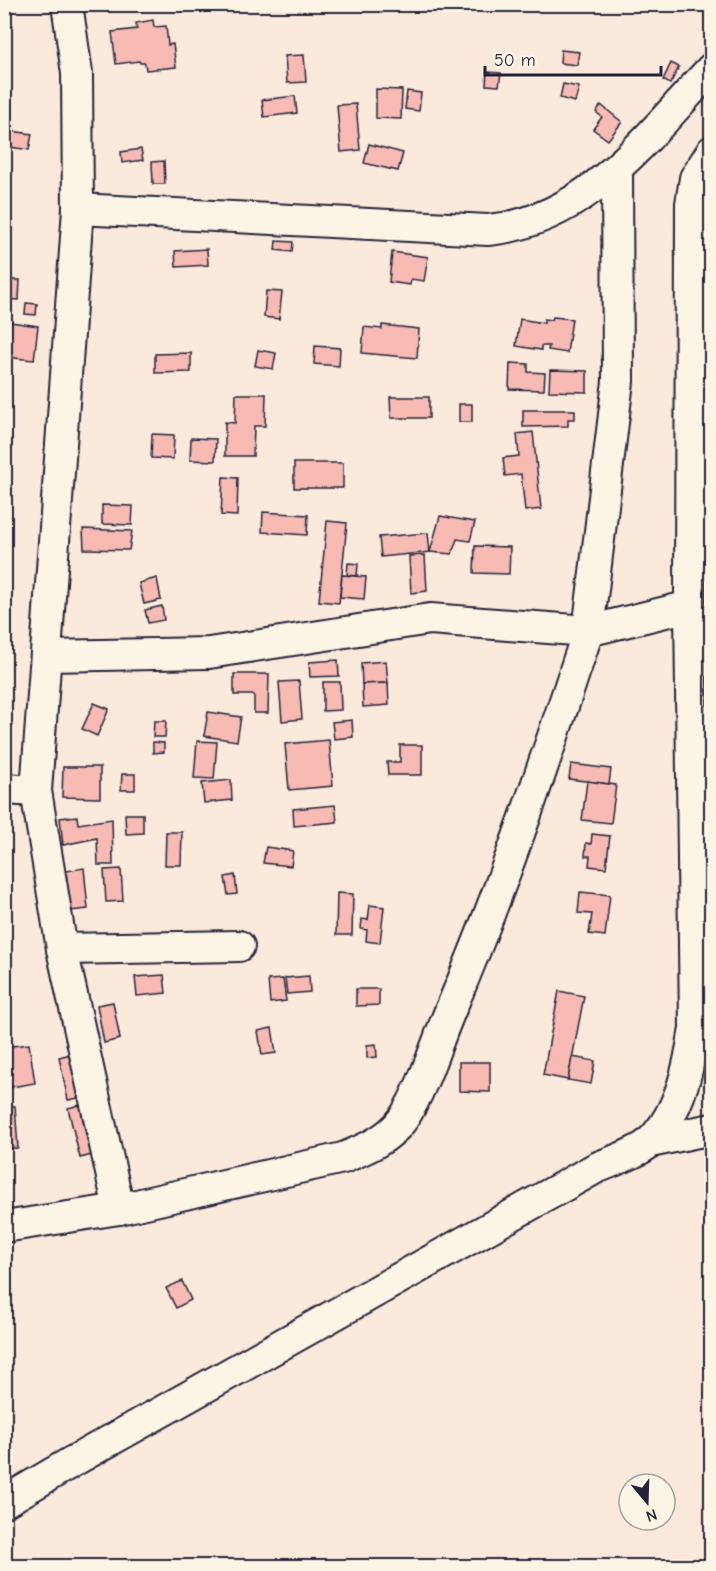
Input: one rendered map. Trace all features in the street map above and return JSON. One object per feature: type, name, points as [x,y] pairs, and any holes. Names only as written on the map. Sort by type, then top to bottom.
[{"type":"street","points":[[67,4],[77,73],[78,209],[36,791],[62,949],[119,1209]]},
{"type":"street","points":[[78,209],[488,231],[512,228],[542,219],[578,200],[616,169],[711,68]]},
{"type":"street","points":[[650,1142],[680,1094],[690,1063],[695,1028],[690,606],[691,204],[695,178],[711,151]]},
{"type":"street","points":[[4,1227],[119,1209],[343,1158],[379,1140],[403,1118],[466,975],[552,741],[588,631],[618,381],[616,169]]},
{"type":"street","points":[[47,656],[209,652],[430,619],[588,631],[690,606]]},
{"type":"street","points":[[4,789],[36,791]]},
{"type":"street","points":[[62,949],[239,946]]},
{"type":"street","points":[[4,1502],[576,1180],[650,1142],[711,1129]]},
{"type":"building","points":[[153,20],[154,27],[166,26],[168,45],[173,44],[176,67],[146,70],[145,63],[139,61],[116,64],[112,32],[137,29],[136,23]]},
{"type":"building","points":[[561,50],[579,52],[577,65],[560,63]]},
{"type":"building","points":[[304,55],[306,82],[287,83],[285,56]]},
{"type":"building","points":[[671,63],[679,67],[670,84],[663,80]]},
{"type":"building","points":[[487,72],[501,73],[499,86],[486,85]]},
{"type":"building","points":[[563,84],[579,87],[575,102],[560,98]]},
{"type":"building","points":[[376,89],[402,90],[401,119],[376,118]]},
{"type":"building","points":[[407,91],[421,93],[419,111],[405,109]]},
{"type":"building","points":[[295,96],[297,113],[264,117],[262,100]]},
{"type":"building","points":[[356,104],[360,150],[341,152],[337,105]]},
{"type":"building","points":[[601,105],[622,122],[608,140],[593,129],[602,117],[596,112]]},
{"type":"building","points":[[4,130],[32,134],[29,150],[4,146]]},
{"type":"building","points":[[369,144],[403,153],[398,171],[364,163]]},
{"type":"building","points":[[141,149],[143,160],[122,163],[121,152]]},
{"type":"building","points":[[164,161],[165,184],[153,184],[152,162]]},
{"type":"building","points":[[276,241],[293,242],[292,252],[275,250]]},
{"type":"building","points":[[207,249],[208,265],[176,267],[175,251]]},
{"type":"building","points":[[392,252],[428,257],[424,281],[411,279],[410,285],[389,282]]},
{"type":"building","points":[[4,280],[20,280],[19,300],[4,299]]},
{"type":"building","points":[[266,291],[282,292],[279,319],[264,317]]},
{"type":"building","points":[[26,303],[37,304],[36,315],[25,314]]},
{"type":"building","points":[[553,317],[572,319],[567,353],[548,350],[549,346],[541,346],[541,350],[516,346],[520,319],[544,323],[544,319],[552,320]]},
{"type":"building","points":[[10,322],[38,326],[34,360],[5,357]]},
{"type":"building","points":[[382,325],[419,329],[417,358],[362,353],[364,327],[382,329]]},
{"type":"building","points":[[315,346],[340,348],[339,366],[314,364]]},
{"type":"building","points":[[258,350],[276,353],[273,369],[255,366]]},
{"type":"building","points":[[191,353],[191,372],[155,373],[155,354]]},
{"type":"building","points":[[510,363],[528,364],[528,372],[545,373],[544,390],[509,389]]},
{"type":"building","points":[[550,370],[587,371],[587,392],[549,391]]},
{"type":"building","points":[[236,394],[266,394],[265,426],[254,426],[253,456],[225,456],[225,422],[235,423]]},
{"type":"building","points":[[390,397],[429,397],[429,418],[391,418]]},
{"type":"building","points":[[459,404],[472,404],[472,422],[459,422]]},
{"type":"building","points":[[523,410],[575,410],[575,419],[568,419],[568,426],[523,427]]},
{"type":"building","points":[[533,432],[541,509],[525,511],[521,474],[505,476],[503,458],[519,456],[517,434]]},
{"type":"building","points":[[152,434],[174,435],[173,459],[151,458]]},
{"type":"building","points":[[191,438],[216,439],[215,461],[190,460]]},
{"type":"building","points":[[294,463],[343,463],[343,488],[294,488]]},
{"type":"building","points":[[223,477],[238,478],[237,516],[221,515]]},
{"type":"building","points":[[102,505],[133,506],[132,525],[102,524]]},
{"type":"building","points":[[263,512],[308,515],[307,535],[262,532]]},
{"type":"building","points":[[440,516],[475,522],[470,541],[457,539],[452,554],[430,552]]},
{"type":"building","points":[[327,521],[347,523],[339,603],[319,601]]},
{"type":"building","points":[[83,529],[132,531],[129,550],[84,549]]},
{"type":"building","points":[[428,533],[430,552],[381,557],[379,537]]},
{"type":"building","points":[[475,546],[510,547],[509,574],[474,573]]},
{"type":"building","points":[[425,555],[427,591],[411,593],[409,556]]},
{"type":"building","points":[[348,563],[358,564],[357,576],[347,575]]},
{"type":"building","points":[[342,575],[366,577],[364,599],[340,597]]},
{"type":"building","points":[[157,578],[161,600],[144,604],[139,583]]},
{"type":"building","points":[[162,606],[164,620],[148,623],[145,610]]},
{"type":"building","points":[[338,660],[339,676],[310,677],[309,662]]},
{"type":"building","points":[[386,661],[388,683],[362,684],[361,663]]},
{"type":"building","points":[[234,674],[269,674],[268,713],[254,713],[254,695],[234,695]]},
{"type":"building","points":[[299,681],[302,719],[282,721],[279,682]]},
{"type":"building","points":[[323,682],[340,682],[341,710],[323,711]]},
{"type":"building","points":[[388,683],[389,705],[363,707],[362,684]]},
{"type":"building","points":[[94,703],[109,709],[97,736],[82,729]]},
{"type":"building","points":[[208,712],[241,717],[237,741],[204,736]]},
{"type":"building","points":[[352,720],[353,737],[334,739],[332,722]]},
{"type":"building","points":[[154,721],[166,721],[165,737],[153,737]]},
{"type":"building","points":[[329,740],[333,786],[289,790],[285,744]]},
{"type":"building","points":[[197,741],[217,742],[214,779],[194,778]]},
{"type":"building","points":[[153,742],[164,743],[164,752],[153,753]]},
{"type":"building","points":[[400,745],[422,745],[422,775],[388,775],[387,762],[400,762]]},
{"type":"building","points":[[571,764],[611,769],[609,784],[569,779]]},
{"type":"building","points":[[63,767],[100,767],[100,798],[62,797]]},
{"type":"building","points":[[122,774],[135,774],[135,790],[121,790]]},
{"type":"building","points":[[231,780],[232,800],[204,803],[202,783]]},
{"type":"building","points":[[587,781],[616,785],[611,823],[582,820]]},
{"type":"building","points":[[335,805],[337,822],[294,826],[293,809]]},
{"type":"building","points":[[125,814],[143,814],[143,833],[126,834]]},
{"type":"building","points":[[77,816],[78,824],[112,819],[113,865],[98,865],[97,838],[63,845],[60,818]]},
{"type":"building","points":[[166,832],[182,832],[181,865],[165,865]]},
{"type":"building","points":[[592,834],[610,836],[606,868],[589,866],[590,856],[585,856],[586,843],[591,844]]},
{"type":"building","points":[[266,847],[293,851],[291,866],[263,863]]},
{"type":"building","points":[[84,868],[88,909],[70,911],[66,871]]},
{"type":"building","points":[[121,869],[123,901],[106,902],[104,870]]},
{"type":"building","points":[[235,875],[237,894],[228,895],[225,877]]},
{"type":"building","points":[[580,892],[610,895],[605,936],[589,934],[592,914],[578,913]]},
{"type":"building","points":[[337,893],[353,894],[352,935],[336,935]]},
{"type":"building","points":[[370,905],[384,907],[380,943],[366,941],[367,930],[361,929],[362,919],[368,920]]},
{"type":"building","points":[[164,975],[166,993],[137,996],[135,977]]},
{"type":"building","points":[[309,976],[310,992],[287,994],[285,978]]},
{"type":"building","points":[[283,979],[286,1001],[270,1003],[268,980]]},
{"type":"building","points":[[356,989],[379,989],[379,1005],[356,1006]]},
{"type":"building","points":[[559,991],[584,996],[568,1080],[543,1075]]},
{"type":"building","points":[[113,1002],[120,1039],[104,1043],[97,1005]]},
{"type":"building","points":[[272,1028],[276,1053],[262,1055],[258,1031]]},
{"type":"building","points":[[29,1044],[35,1083],[5,1088],[4,1047]]},
{"type":"building","points":[[376,1044],[377,1057],[367,1058],[367,1045]]},
{"type":"building","points":[[74,1053],[83,1097],[68,1100],[59,1057]]},
{"type":"building","points":[[572,1057],[595,1061],[591,1084],[568,1080]]},
{"type":"building","points":[[459,1062],[490,1062],[490,1092],[459,1091]]},
{"type":"building","points":[[84,1104],[96,1154],[80,1158],[68,1108]]},
{"type":"building","points":[[4,1106],[15,1106],[18,1148],[4,1149]]},
{"type":"building","points":[[182,1281],[191,1300],[176,1308],[166,1288]]}]
